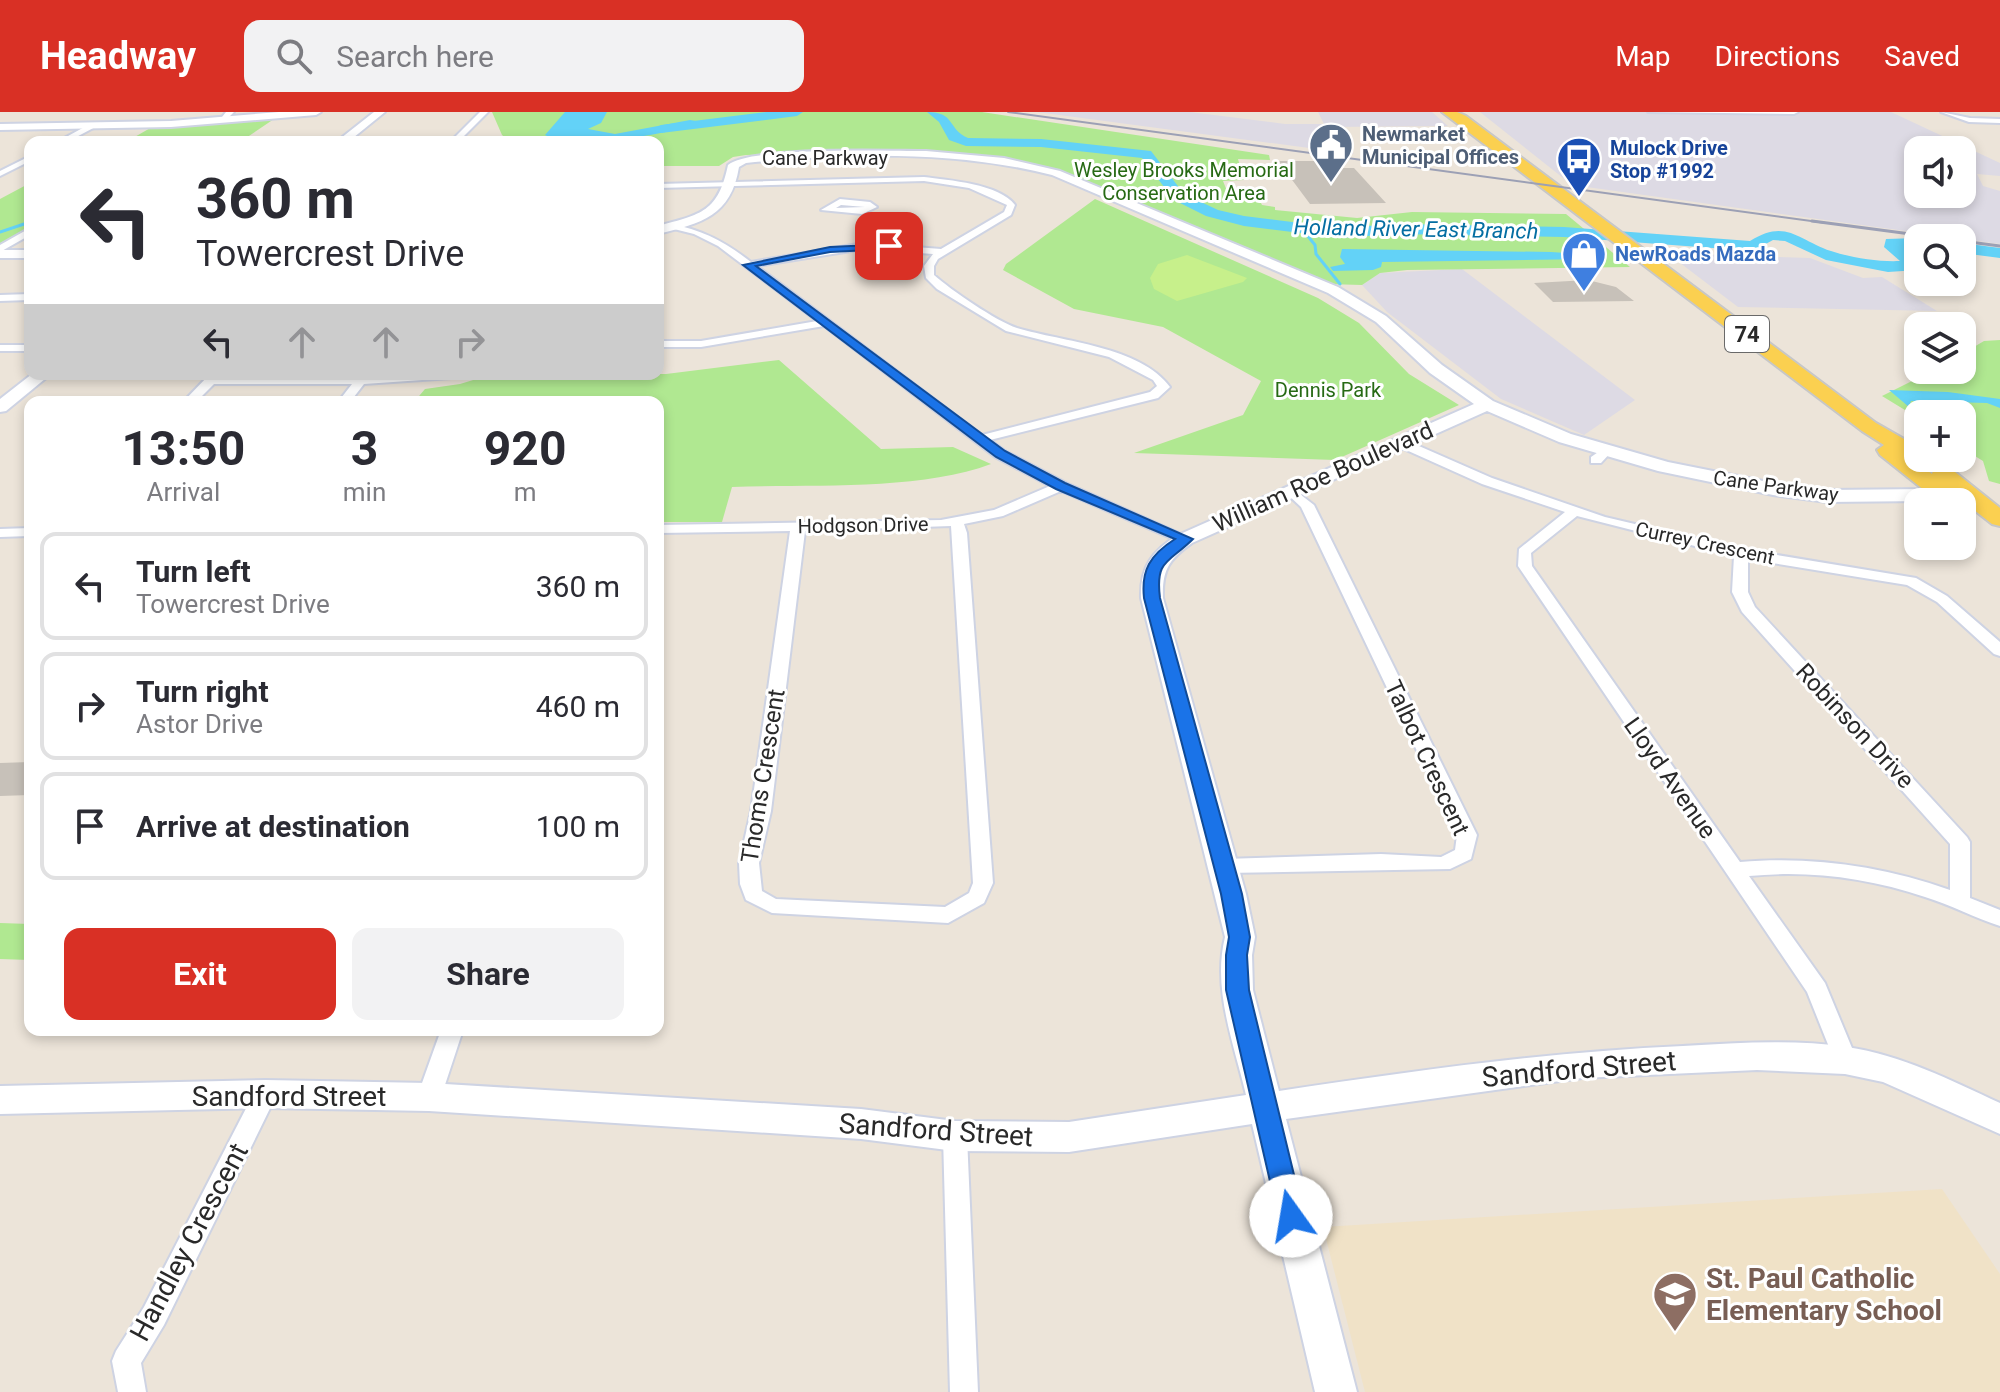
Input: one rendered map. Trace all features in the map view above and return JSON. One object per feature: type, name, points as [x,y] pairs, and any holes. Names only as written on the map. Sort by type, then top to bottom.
[{"type":"main road","points":[[2,128],[38,112]]},
{"type":"main road","points":[[93,126],[119,112]]},
{"type":"main road","points":[[2,128],[93,126],[316,112]]},
{"type":"main road","points":[[349,136],[380,112]]},
{"type":"main road","name":"74","points":[[1448,112],[1462,115],[1869,427],[1904,448]]},
{"type":"main road","name":"Cane Parkway","points":[[730,184],[735,162],[753,159],[943,158],[994,163],[1057,180],[1320,293],[1367,322],[1419,372],[1532,438],[1748,496],[1832,507],[1904,506]]},
{"type":"main road","points":[[665,228],[718,204],[730,190],[730,184]]},
{"type":"main road","points":[[0,251],[24,253]]},
{"type":"main road","points":[[0,407],[35,380]]},
{"type":"main road","name":"William Roe Boulevard","points":[[1336,1392],[1237,990],[1236,955],[1240,937],[1224,866],[1152,598],[1150,577],[1171,548],[1185,539],[1480,407]]},
{"type":"main road","name":"74","points":[[1869,427],[1891,454],[1937,488]]},
{"type":"main road","name":"Cane Parkway","points":[[1602,455],[1773,489],[1827,496],[1904,495]]},
{"type":"main road","name":"74","points":[[1932,472],[1945,488]]},
{"type":"main road","name":"74","points":[[1976,510],[2000,519]]},
{"type":"main road","name":"74","points":[[1976,519],[2000,539]]},
{"type":"main road","name":"Sandford Street","points":[[0,1100],[265,1094],[429,1097],[861,1124],[955,1136],[1069,1137],[1405,1086],[1582,1064],[1757,1056],[1845,1060],[1883,1068],[1916,1079],[2000,1119]]},
{"type":"street","points":[[460,136],[484,112]]},
{"type":"street","points":[[1652,112],[1794,112]]},
{"type":"street","points":[[1945,112],[1969,120],[2000,121]]},
{"type":"street","points":[[73,136],[93,126]]},
{"type":"street","points":[[0,174],[24,161]]},
{"type":"street","points":[[837,181],[840,202]]},
{"type":"street","points":[[664,186],[948,181],[985,190],[1011,205],[1008,213],[942,252],[929,266],[929,276],[1003,325],[1034,336],[1113,355],[1157,378],[1164,387],[1154,395],[980,439]]},
{"type":"street","points":[[665,228],[711,238],[1021,467],[1185,539]]},
{"type":"street","points":[[0,251],[24,235]]},
{"type":"street","points":[[748,265],[864,246],[942,252]]},
{"type":"street","points":[[0,298],[24,297]]},
{"type":"street","points":[[664,344],[701,344],[825,323]]},
{"type":"street","points":[[0,348],[24,348]]},
{"type":"street","points":[[195,396],[211,380]]},
{"type":"street","points":[[324,380],[376,380]]},
{"type":"street","points":[[349,396],[361,381]]},
{"type":"street","name":"Currey Crescent","points":[[1399,442],[1474,476],[1574,512],[1648,533],[1741,553],[1911,581],[1942,599],[2000,651]]},
{"type":"street","name":"Hodgson Drive","points":[[664,529],[956,522],[998,513],[1061,486]]},
{"type":"street","name":"Talbot Crescent","points":[[1224,866],[1381,861],[1443,864],[1458,859],[1467,844],[1467,835],[1307,505],[1292,492]]},
{"type":"street","name":"Lloyd Avenue","points":[[1574,512],[1524,552],[1525,566],[1817,989],[1845,1060]]},
{"type":"street","name":"Thoms Crescent","points":[[798,526],[759,825],[748,858],[753,895],[772,906],[948,915],[977,898],[983,883],[969,640],[960,533],[956,522]]},
{"type":"street","points":[[0,533],[24,532]]},
{"type":"street","name":"Robinson Drive","points":[[1741,553],[1740,592],[1748,609],[1960,842],[1960,901]]},
{"type":"street","points":[[1734,870],[1813,866],[1861,871],[1960,901],[2000,918]]},
{"type":"street","points":[[429,1097],[450,1036]]},
{"type":"street","name":"Handley Crescent","points":[[132,1392],[126,1361],[154,1316],[265,1094]]},
{"type":"street","points":[[955,1136],[964,1392]]},
{"type":"shaded area","points":[[1037,112],[1190,112],[1285,124],[1324,124],[1318,112],[1432,112],[1448,126],[1328,127],[1354,154]]},
{"type":"shaded area","points":[[1480,112],[1891,112],[1942,136],[1904,136],[1904,208],[1976,208],[1976,152],[2000,163],[2000,176],[1977,174],[1983,186],[2000,191],[2000,244],[1976,241],[1976,224],[1904,224],[1904,231],[1572,185]]},
{"type":"shaded area","points":[[1667,253],[1810,258],[1863,278],[1882,277],[1904,291],[1904,296],[1913,296],[1937,311],[1738,307]]},
{"type":"shaded area","points":[[1462,269],[1635,400],[1584,435],[1501,399],[1387,312],[1362,285],[1380,273]]},
{"type":"shaded area","name":"St. Paul Catholic Elementary School","points":[[1942,1189],[2000,1274],[2000,1392],[1365,1392],[1323,1227]]},
{"type":"green space","name":"Wesley Brooks Memorial Conservation Area","points":[[492,112],[982,112],[1269,155],[1270,160],[1238,159],[1244,180],[1223,181],[1229,196],[1258,197],[1262,205],[1275,207],[1275,210],[1357,218],[1412,212],[1566,214],[1630,267],[1407,270],[1380,273],[1362,285],[1327,284],[1074,177],[994,158],[912,152],[746,155],[733,157],[719,166],[664,166],[664,136],[502,135]]},
{"type":"green space","points":[[274,119],[249,136],[136,136],[152,127]]},
{"type":"green space","points":[[24,186],[24,235],[0,249],[0,199]]},
{"type":"green space","name":"Dennis Park","points":[[1095,199],[1318,298],[1359,323],[1409,374],[1459,405],[1335,460],[1134,453],[1243,415],[1261,381],[1163,327],[1074,309],[1003,270],[1006,264]]},
{"type":"green space","points":[[1187,255],[1247,278],[1243,282],[1177,301],[1154,289],[1150,278],[1158,264]]},
{"type":"green space","points":[[2000,340],[2000,484],[1989,481],[1983,461],[1976,457],[1976,400],[1904,400],[1904,409],[1882,396],[1906,384],[1976,384],[1976,346],[1984,341]]},
{"type":"green space","points":[[779,360],[881,449],[953,447],[991,464],[931,479],[898,482],[732,487],[722,522],[664,522],[664,396],[419,396],[425,389],[473,380],[664,380],[666,374]]},
{"type":"green space","points":[[0,923],[24,924],[24,960],[0,959]]},
{"type":"water","points":[[565,112],[607,112],[601,123],[588,129],[615,134],[690,120],[702,122],[646,136],[545,135]]},
{"type":"water","points":[[1342,249],[1551,252],[1581,254],[1591,259],[1382,262],[1381,267],[1373,270],[1333,271],[1330,267],[1345,264],[1340,257]]},
{"type":"water","points":[[1889,390],[1948,392],[2000,399],[2000,408],[1976,403],[1976,400],[1904,400],[1904,403]]},
{"type":"building","name":"Newmarket Municipal Offices","points":[[1278,161],[1315,161],[1321,168],[1354,168],[1386,203],[1310,204]]},
{"type":"building","name":"NewRoads Mazda","points":[[1588,280],[1616,287],[1634,301],[1553,302],[1534,283]]},
{"type":"building","points":[[24,762],[24,795],[0,796],[0,763]]},
{"type":"waterway","name":"Holland River East Branch","points":[[661,129],[797,112]]},
{"type":"waterway","name":"Holland River East Branch","points":[[933,112],[944,120],[954,137],[966,142],[1041,143],[1146,154],[1179,197],[1212,213],[1244,221],[1341,233],[1395,229],[1564,232],[1753,246],[1770,235],[1788,236],[1826,255],[1888,267],[1904,266]]},
{"type":"waterway","points":[[0,232],[24,224]]},
{"type":"waterway","points":[[1303,230],[1315,245],[1316,254],[1340,284]]},
{"type":"waterway","name":"Holland River East Branch","points":[[1904,243],[1892,243],[1892,247],[1904,256]]},
{"type":"waterway","name":"Holland River East Branch","points":[[1976,250],[2000,253]]},
{"type":"railway","points":[[1008,112],[1826,223]]},
{"type":"railway","points":[[1812,221],[1904,233]]},
{"type":"railway","points":[[1976,243],[2000,246]]},
{"type":"place","name":"Newmarket Municipal Offices","points":[[1331,184]]},
{"type":"place","name":"Mulock Drive Stop #1992","points":[[1579,198]]},
{"type":"place","name":"NewRoads Mazda","points":[[1584,293]]},
{"type":"place","name":"St. Paul Catholic Elementary School","points":[[1675,1333]]},
{"type":"route","points":[[889,246],[830,250],[748,265],[1000,454],[1061,486],[1185,539],[1171,548],[1153,569],[1150,577],[1152,598],[1231,894],[1240,937],[1236,955],[1237,990],[1291,1216]]}]
